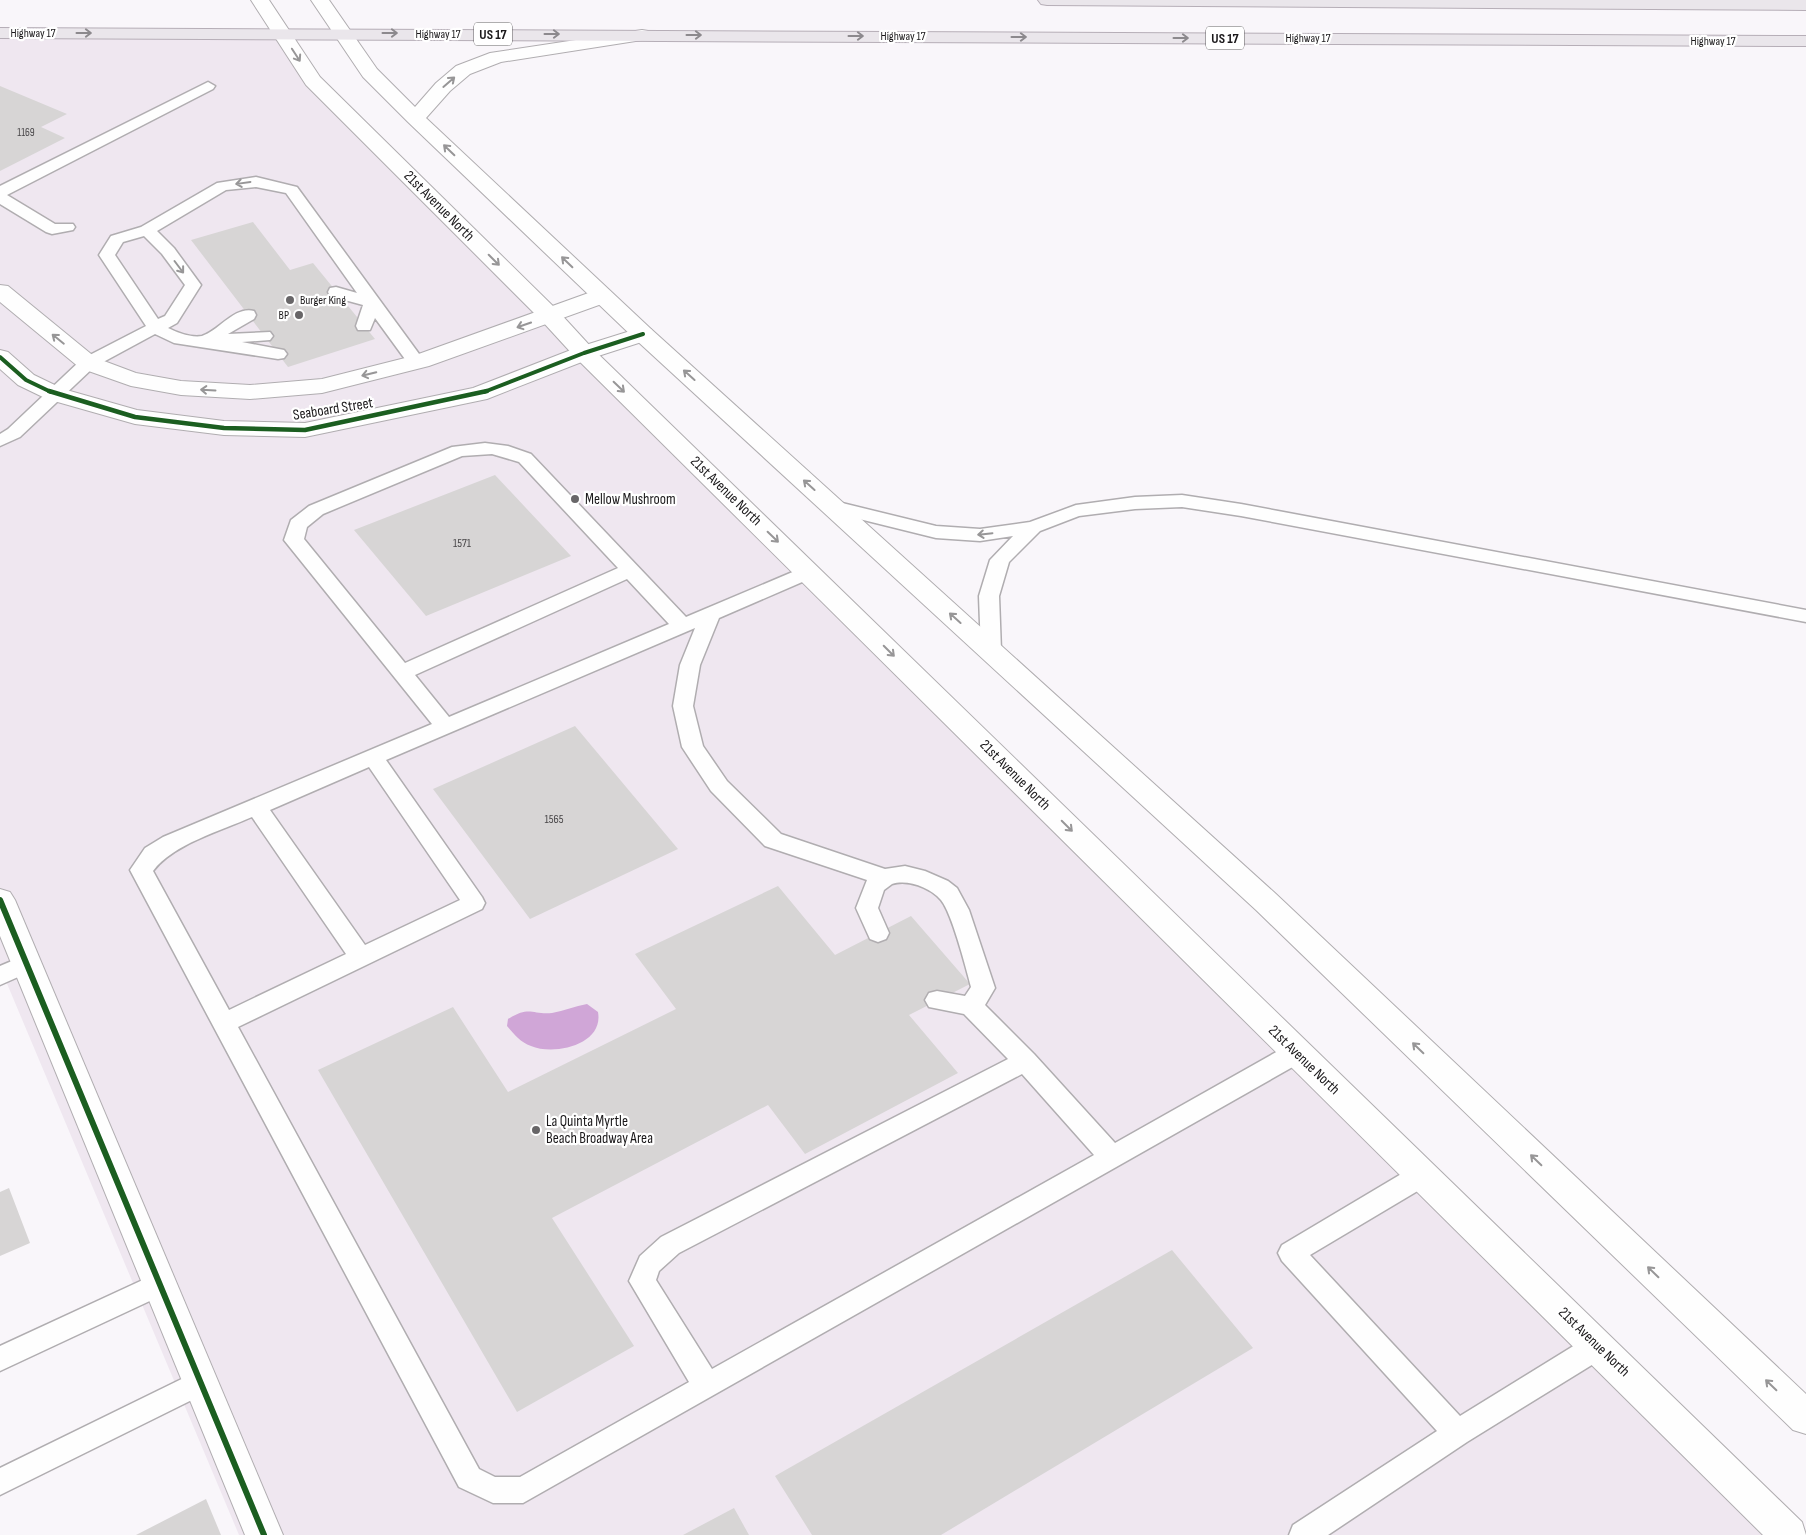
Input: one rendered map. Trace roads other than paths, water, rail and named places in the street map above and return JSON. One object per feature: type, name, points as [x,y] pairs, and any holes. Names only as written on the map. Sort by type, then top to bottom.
[{"type":"highway","points":[[1047,0],[1806,5]]},
{"type":"highway","name":"Highway 17","points":[[0,33],[341,33],[1806,41]]},
{"type":"main road","name":"21st Avenue North","points":[[260,0],[313,81],[550,316],[584,353],[1789,1535]]},
{"type":"main road","points":[[320,0],[370,73],[602,296],[1266,902],[1806,1418]]},
{"type":"main road","points":[[416,118],[443,87],[463,70],[497,57],[645,35]]},
{"type":"main road","name":"Seaboard Street","points":[[0,291],[88,363],[131,379],[173,387],[250,392],[322,386],[416,362],[602,296]]},
{"type":"main road","name":"Seaboard Street","points":[[0,357],[26,380],[55,394],[135,417],[224,428],[305,430],[479,394],[584,353],[644,334]]},
{"type":"main road","points":[[0,900],[13,970],[160,1284],[264,1535]]},
{"type":"lane","points":[[0,192],[208,86]]},
{"type":"lane","points":[[278,354],[204,341],[174,338],[156,328],[108,255],[117,239],[148,230],[222,186],[256,182],[291,190],[416,362]]},
{"type":"lane","points":[[0,197],[52,229],[67,227]]},
{"type":"lane","points":[[0,442],[14,433],[88,363],[171,319],[193,285],[168,251],[148,230]]},
{"type":"lane","points":[[336,292],[372,302]]},
{"type":"lane","points":[[350,308],[372,302]]},
{"type":"lane","points":[[364,326],[372,302]]},
{"type":"lane","points":[[204,341],[248,315]]},
{"type":"lane","points":[[204,341],[264,336]]},
{"type":"lane","points":[[446,726],[294,540],[298,524],[316,510],[458,451],[483,447],[502,449],[525,458],[683,626]]},
{"type":"lane","points":[[834,507],[936,532],[980,535],[1034,527],[1076,511],[1135,503],[1182,502],[1241,510],[1806,616]]},
{"type":"lane","points":[[991,651],[989,596],[1000,560],[1034,527]]},
{"type":"lane","points":[[401,673],[630,570]]},
{"type":"lane","points":[[809,572],[171,843],[153,854],[141,870],[469,1478],[493,1490],[523,1490],[1296,1053]]},
{"type":"lane","points":[[711,614],[690,665],[683,706],[693,747],[720,786],[773,840],[883,877],[904,873],[930,881],[950,895],[980,972],[983,988],[971,1006]]},
{"type":"lane","points":[[224,1023],[474,903],[373,757]]},
{"type":"lane","points":[[256,807],[361,957]]},
{"type":"lane","points":[[878,933],[867,908],[872,890],[883,877]]},
{"type":"lane","points":[[937,1000],[971,1006],[1025,1061],[1112,1156]]},
{"type":"lane","points":[[707,1386],[642,1282],[649,1264],[670,1245],[1025,1061]]},
{"type":"lane","points":[[1422,1175],[1291,1253],[1457,1433]]},
{"type":"lane","points":[[0,1359],[160,1284]]},
{"type":"lane","points":[[1303,1535],[1457,1433],[1598,1346]]},
{"type":"lane","points":[[0,1482],[200,1382]]},
{"type":"place","name":"Burger King","points":[[290,300]]},
{"type":"place","name":"BP","points":[[299,315]]},
{"type":"place","name":"Mellow Mushroom","points":[[575,499]]},
{"type":"place","name":"La Quinta Myrtle Beach Broadway Area","points":[[536,1130]]}]
